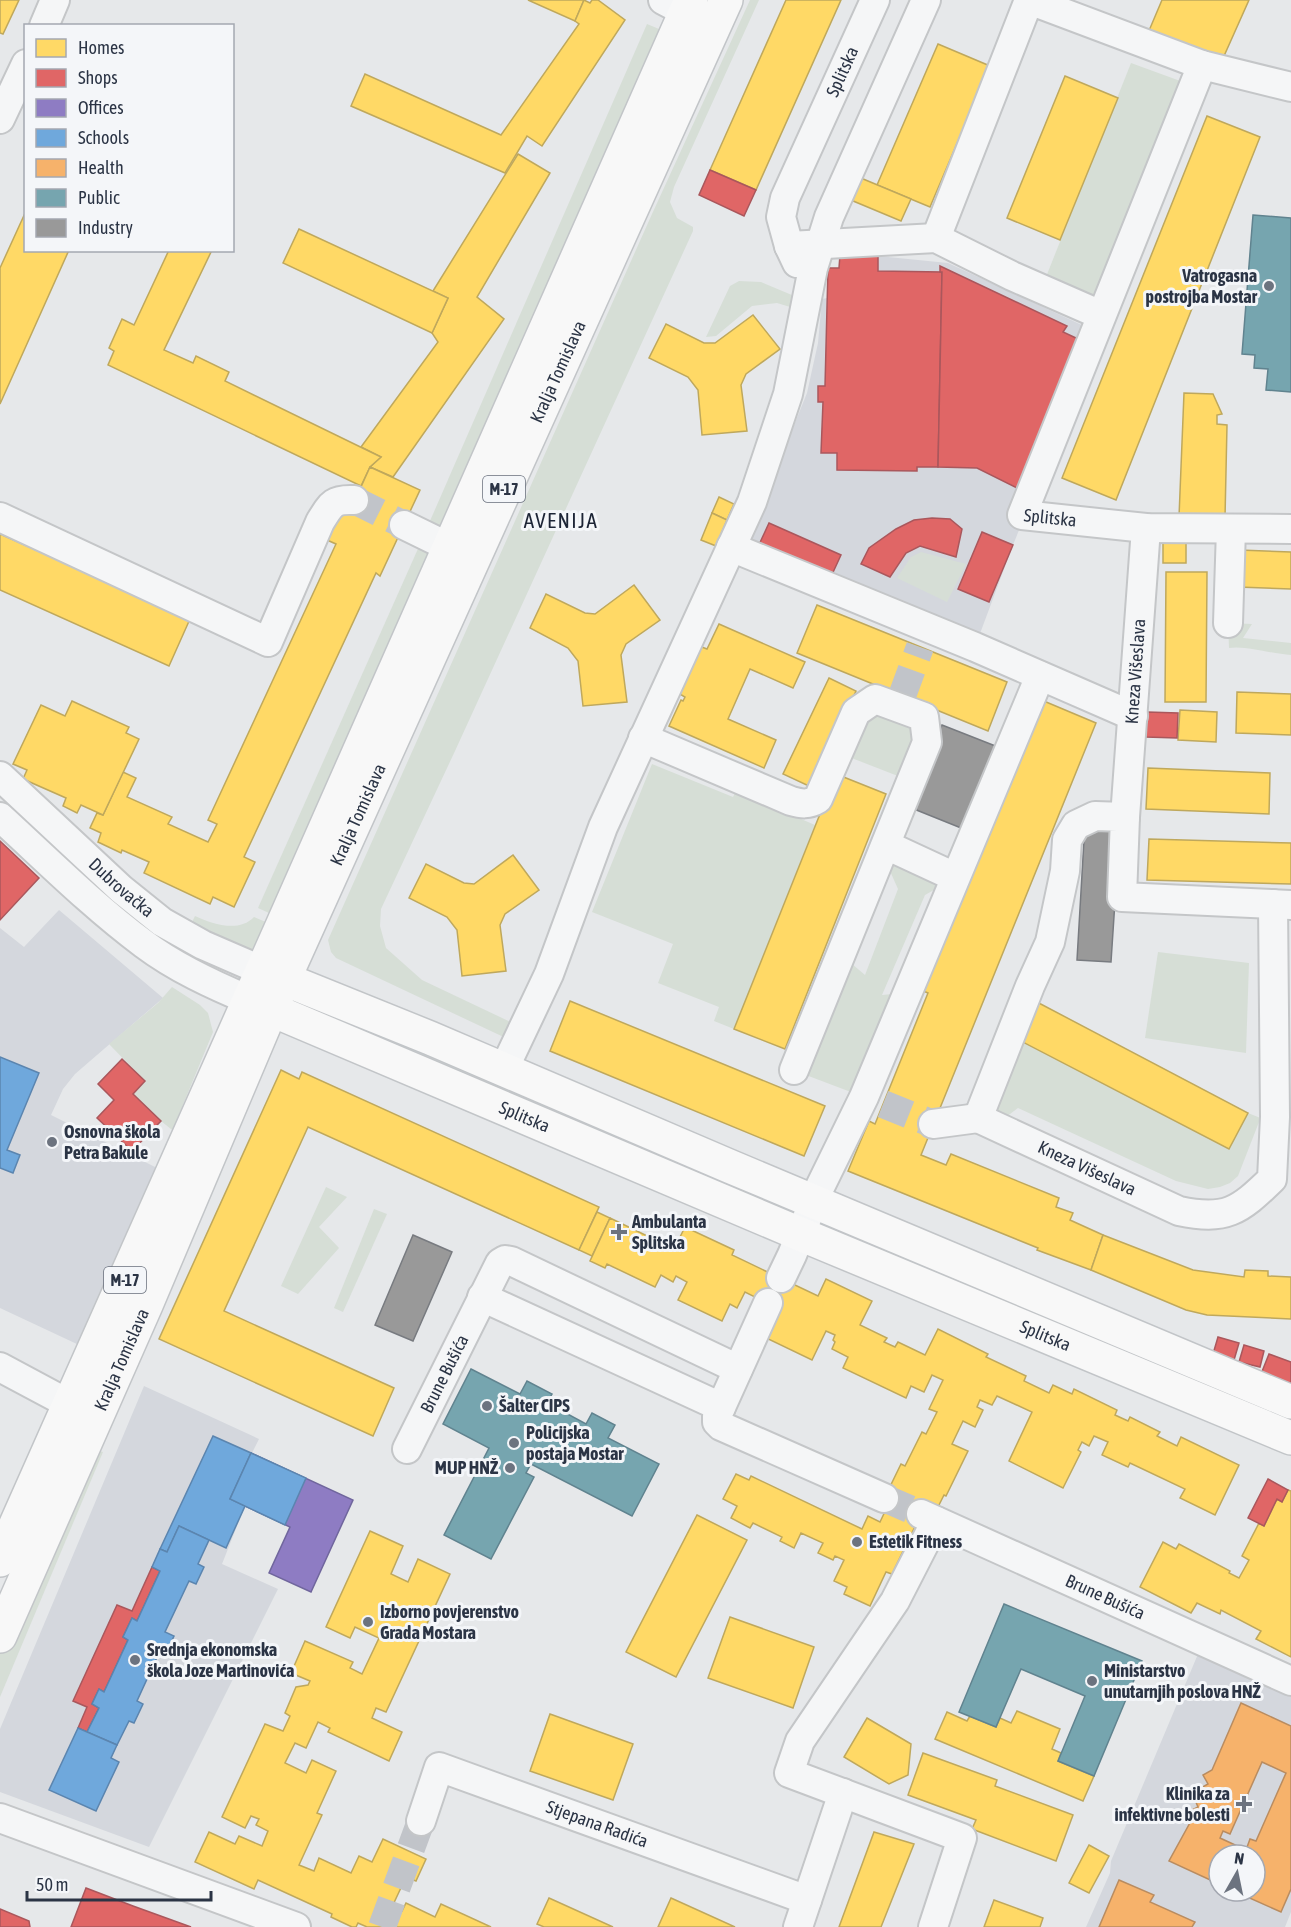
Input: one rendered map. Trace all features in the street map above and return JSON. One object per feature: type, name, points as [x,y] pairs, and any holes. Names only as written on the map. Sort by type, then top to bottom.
[{"type":"main road","name":"Kralja Tomislava","points":[[0,1560],[69,1404],[267,990],[726,0]]},
{"type":"main road","name":"Kralja Tomislava","points":[[0,1636],[133,1336],[267,990],[449,548],[680,4]]},
{"type":"main road","name":"Splitska","points":[[267,990],[504,1069],[1291,1402]]},
{"type":"main road","name":"Splitska","points":[[267,990],[610,1152],[800,1234],[1291,1438]]},
{"type":"main road","points":[[610,1152],[625,1121]]},
{"type":"main road","points":[[716,1198],[729,1166]]},
{"type":"street","points":[[45,24],[55,0]]},
{"type":"street","name":"Splitska","points":[[810,289],[789,246],[781,217],[785,198],[875,0]]},
{"type":"street","name":"Splitska","points":[[504,1069],[549,974],[603,827],[752,502],[788,394],[820,244],[829,217],[926,0]]},
{"type":"street","points":[[936,238],[1029,0],[1202,65],[1291,87]]},
{"type":"street","name":"Splitska","points":[[1202,65],[1022,515],[1146,528],[1291,529]]},
{"type":"street","points":[[0,119],[24,68]]},
{"type":"street","points":[[789,246],[936,238],[1012,276],[1101,315]]},
{"type":"street","points":[[0,518],[268,642],[320,522],[330,505],[339,500],[354,500]]},
{"type":"street","points":[[404,525],[449,548]]},
{"type":"street","name":"Kneza Višeslava","points":[[978,1118],[1179,1211],[1197,1214],[1233,1212],[1252,1199],[1272,1179],[1282,905],[1122,897],[1125,817],[1146,528]]},
{"type":"street","points":[[1228,622],[1231,529]]},
{"type":"street","points":[[731,547],[924,637],[1040,676],[1133,716]]},
{"type":"street","points":[[781,1278],[814,1202],[873,1101],[956,877],[1040,676]]},
{"type":"street","points":[[644,738],[801,804],[811,803],[818,799],[856,712],[875,699],[900,702],[924,717],[927,742],[794,1070]]},
{"type":"street","name":"Dubrovačka","points":[[0,776],[121,889],[162,922],[203,945],[267,990]]},
{"type":"street","points":[[933,1124],[978,1118],[1030,986],[1050,942],[1065,872],[1067,840],[1076,825],[1095,816],[1125,817]]},
{"type":"street","name":"Dubrovačka","points":[[0,817],[103,911],[145,945],[198,977],[267,990]]},
{"type":"street","points":[[886,845],[956,877]]},
{"type":"street","name":"Brune Bušića","points":[[407,1449],[482,1297],[500,1263],[505,1260],[738,1369]]},
{"type":"street","points":[[482,1297],[721,1407]]},
{"type":"street","points":[[768,1303],[717,1416],[717,1422],[721,1426],[884,1497]]},
{"type":"street","points":[[0,1367],[69,1404]]},
{"type":"street","name":"Brune Bušića","points":[[843,1794],[789,1773],[800,1741],[895,1601],[929,1517],[1291,1681]]},
{"type":"street","name":"Stjepana Radića","points":[[421,1821],[439,1767],[807,1900]]},
{"type":"street","points":[[798,1927],[843,1794],[962,1838],[933,1927]]},
{"type":"street","points":[[0,1818],[296,1927]]},
{"type":"shaded area","points":[[750,0],[759,0],[674,187],[670,202],[677,218],[693,227],[693,231],[381,909],[380,926],[386,948],[422,980],[519,1026],[512,1041],[336,958],[331,952],[328,940]]},
{"type":"shaded area","points":[[647,24],[671,34],[447,530],[426,530]]},
{"type":"shaded area","points":[[1131,63],[1194,86],[1101,315],[1042,287]]},
{"type":"shaded area","points":[[840,255],[878,256],[948,263],[1099,333],[1013,545],[975,647],[739,561],[807,393],[818,343],[822,299],[827,298],[828,268],[839,268]]},
{"type":"shaded area","points":[[739,281],[761,282],[799,298],[800,310],[777,303],[752,306],[716,336],[706,337],[730,286]]},
{"type":"shaded area","points":[[421,542],[438,554],[280,918],[258,908]]},
{"type":"shaded area","points":[[921,552],[966,564],[947,602],[897,578],[911,557]]},
{"type":"shaded area","points":[[1228,623],[1252,624],[1243,638],[1291,643],[1291,655],[1229,648]]},
{"type":"shaded area","points":[[878,710],[915,724],[918,741],[903,778],[849,757],[867,716]]},
{"type":"shaded area","points":[[652,764],[733,797],[736,791],[815,825],[734,1029],[714,1021],[719,1007],[658,983],[673,944],[592,912]]},
{"type":"shaded area","points":[[891,855],[948,882],[925,895],[882,995],[904,993],[864,1097],[798,1072],[846,959],[865,975],[898,889],[886,862]]},
{"type":"shaded area","name":"Osnovna škola Petra Bakule","points":[[59,910],[163,998],[75,1074],[63,1089],[51,1115],[159,1169],[79,1345],[0,1308],[0,928],[24,947]]},
{"type":"shaded area","points":[[195,916],[209,922],[233,926],[248,922],[254,917],[275,926],[251,953],[188,930]]},
{"type":"shaded area","points":[[1158,952],[1249,963],[1246,1053],[1145,1038]]},
{"type":"shaded area","points":[[172,987],[200,1005],[208,1013],[213,1032],[175,1124],[179,1127],[176,1133],[133,1094],[145,1081],[109,1044],[158,1003]]},
{"type":"shaded area","points":[[296,997],[610,1129],[606,1140],[293,1007]]},
{"type":"shaded area","points":[[1015,1038],[1229,1149],[1248,1113],[1263,1119],[1270,1136],[1259,1122],[1238,1176],[1230,1183],[1208,1189],[1176,1181],[1018,1108],[998,1123],[988,1118]]},
{"type":"shaded area","points":[[326,1187],[347,1197],[319,1227],[339,1248],[298,1294],[281,1286]]},
{"type":"shaded area","points":[[374,1209],[387,1214],[343,1312],[334,1308]]},
{"type":"shaded area","points":[[144,1386],[259,1439],[252,1453],[306,1478],[285,1525],[245,1506],[222,1564],[278,1589],[149,1847],[0,1792],[0,1729]]},
{"type":"shaded area","points":[[91,1448],[103,1452],[0,1697],[0,1650]]},
{"type":"shaded area","points":[[1198,1654],[1291,1697],[1291,1912],[1285,1927],[1086,1927],[1110,1873],[1111,1861]]},
{"type":"building: Homes","points":[[0,0],[19,0],[3,34],[0,33]]},
{"type":"building: Homes","points":[[528,0],[584,0],[575,21]]},
{"type":"building: Homes","points":[[584,0],[590,3],[592,0],[598,0],[625,20],[542,146],[527,136],[505,173],[351,106],[365,74],[501,135],[579,24],[575,21]]},
{"type":"building: Homes","points":[[786,0],[841,0],[756,190],[710,170]]},
{"type":"building: Homes","points":[[1162,0],[1249,0],[1220,65],[1148,33]]},
{"type":"building: Homes","points":[[938,44],[990,66],[930,207],[877,185]]},
{"type":"building: Homes","points":[[1065,76],[1118,98],[1060,240],[1007,218]]},
{"type":"building: Homes","points":[[1207,116],[1260,137],[1116,500],[1062,478]]},
{"type":"building: Homes","points":[[518,154],[550,173],[477,297],[504,319],[393,477],[370,467],[381,457],[361,447],[438,342],[432,333],[448,298],[433,291]]},
{"type":"building: Homes","points":[[856,176],[911,199],[901,221],[846,198]]},
{"type":"building: Homes","points":[[24,215],[24,252],[68,252],[0,404],[0,268]]},
{"type":"building: Homes","points":[[299,229],[448,298],[432,333],[283,263]]},
{"type":"building: Homes","points":[[168,252],[211,252],[164,350],[193,363],[196,356],[229,372],[225,381],[381,457],[370,467],[361,486],[108,365],[114,351],[109,348],[122,319],[134,325]]},
{"type":"building: Homes","points":[[753,315],[780,349],[746,374],[741,385],[747,431],[702,435],[698,390],[688,377],[649,358],[666,324],[704,343],[715,343]]},
{"type":"building: Homes","points":[[1184,393],[1213,394],[1222,414],[1217,415],[1217,424],[1227,425],[1225,518],[1179,517]]},
{"type":"building: Homes","points":[[370,467],[420,490],[380,576],[376,573],[244,857],[255,862],[234,907],[213,897],[210,904],[144,873],[149,862],[122,850],[121,853],[98,842],[101,833],[90,828],[97,813],[103,815],[123,772],[136,778],[127,797],[172,817],[168,824],[208,842],[217,824],[208,820],[336,544],[327,540],[343,505],[351,509]]},
{"type":"building: Homes","points":[[719,497],[734,504],[727,520],[712,513]]},
{"type":"building: Homes","points":[[712,513],[727,520],[716,546],[701,540]]},
{"type":"building: Homes","points":[[0,534],[190,619],[169,666],[0,590]]},
{"type":"building: Homes","points":[[1163,540],[1186,540],[1186,563],[1163,563]]},
{"type":"building: Homes","points":[[1239,550],[1291,552],[1291,589],[1238,587]]},
{"type":"building: Homes","points":[[1166,572],[1207,572],[1206,702],[1165,702]]},
{"type":"building: Homes","points":[[634,585],[660,620],[626,644],[621,655],[627,702],[583,706],[578,661],[568,648],[530,628],[546,594],[585,613],[595,614]]},
{"type":"building: Homes","points":[[817,605],[1007,682],[988,731],[797,653]]},
{"type":"building: Homes","points":[[719,624],[805,662],[793,688],[750,669],[728,719],[776,740],[764,768],[669,726],[681,700],[683,701],[685,697],[678,693],[699,646],[707,649]]},
{"type":"building: Homes","points":[[829,678],[856,691],[811,787],[783,774]]},
{"type":"building: Homes","points":[[1237,692],[1291,694],[1291,735],[1236,733]]},
{"type":"building: Homes","points":[[1039,699],[1096,723],[921,1155],[946,1165],[951,1154],[1059,1198],[1056,1207],[1073,1213],[1070,1220],[1103,1235],[1091,1270],[1037,1250],[1038,1248],[848,1171],[869,1121],[875,1124],[928,993],[921,990]]},
{"type":"building: Homes","points":[[72,701],[129,727],[126,733],[139,739],[103,815],[81,805],[77,813],[63,806],[66,798],[23,779],[27,770],[13,764],[41,705],[65,716]]},
{"type":"building: Homes","points":[[1180,710],[1217,712],[1216,742],[1178,740]]},
{"type":"building: Homes","points":[[1148,768],[1270,773],[1269,814],[1146,809]]},
{"type":"building: Homes","points":[[836,774],[886,794],[785,1049],[734,1029]]},
{"type":"building: Homes","points":[[1149,839],[1291,843],[1291,884],[1147,880]]},
{"type":"building: Homes","points":[[513,855],[539,890],[505,914],[500,925],[506,971],[462,976],[457,930],[447,917],[409,898],[426,864],[464,883],[474,884]]},
{"type":"building: Homes","points":[[570,1001],[825,1106],[804,1156],[550,1051]]},
{"type":"building: Homes","points":[[1035,1001],[1248,1113],[1229,1149],[1015,1038]]},
{"type":"building: Homes","points":[[281,1070],[299,1079],[302,1072],[599,1207],[579,1250],[308,1127],[224,1311],[394,1388],[373,1436],[159,1339]]},
{"type":"building: Homes","points":[[597,1212],[610,1218],[592,1256],[579,1250]]},
{"type":"building: Homes","points":[[610,1218],[674,1249],[685,1227],[734,1250],[732,1255],[818,1296],[826,1279],[872,1301],[860,1325],[887,1338],[884,1342],[895,1347],[898,1342],[925,1355],[938,1329],[988,1354],[986,1357],[1026,1376],[1024,1381],[1049,1393],[1053,1385],[1072,1394],[1074,1389],[1117,1410],[1115,1415],[1128,1421],[1130,1417],[1160,1432],[1157,1436],[1177,1446],[1181,1437],[1239,1465],[1215,1515],[1180,1498],[1185,1489],[1130,1463],[1128,1467],[1102,1455],[1108,1442],[1094,1436],[1089,1446],[1082,1442],[1078,1450],[1081,1452],[1063,1488],[1009,1461],[1032,1412],[997,1396],[992,1405],[980,1400],[977,1407],[983,1410],[975,1427],[963,1421],[952,1444],[968,1451],[946,1496],[944,1495],[934,1515],[923,1510],[892,1574],[886,1572],[870,1606],[844,1594],[847,1587],[834,1581],[844,1560],[835,1556],[833,1560],[818,1553],[823,1543],[801,1533],[794,1548],[780,1541],[782,1537],[753,1523],[750,1528],[731,1518],[737,1506],[723,1499],[736,1474],[749,1480],[751,1476],[862,1529],[868,1516],[880,1522],[889,1503],[883,1501],[901,1464],[905,1466],[922,1432],[926,1434],[937,1412],[929,1409],[943,1380],[932,1375],[924,1392],[911,1386],[906,1398],[843,1368],[848,1357],[832,1349],[835,1335],[826,1331],[812,1360],[762,1336],[775,1307],[745,1292],[737,1308],[730,1304],[722,1321],[678,1300],[687,1282],[676,1276],[673,1282],[661,1275],[655,1287],[607,1264],[605,1268],[590,1261]]},
{"type":"building: Homes","points":[[1103,1235],[1193,1270],[1244,1277],[1245,1270],[1268,1271],[1268,1276],[1291,1277],[1291,1319],[1207,1315],[1186,1310],[1091,1270]]},
{"type":"building: Homes","points":[[1288,1490],[1291,1491],[1291,1657],[1256,1639],[1261,1631],[1221,1610],[1220,1614],[1197,1603],[1191,1613],[1140,1587],[1163,1542],[1176,1549],[1179,1544],[1239,1578],[1249,1560],[1242,1556],[1259,1523],[1264,1526],[1277,1499],[1282,1502]]},
{"type":"building: Homes","points":[[697,1515],[747,1540],[676,1677],[626,1652]]},
{"type":"building: Homes","points":[[370,1531],[403,1546],[391,1574],[408,1582],[418,1559],[450,1574],[386,1712],[376,1708],[372,1718],[402,1732],[389,1761],[328,1732],[330,1728],[318,1722],[306,1748],[295,1743],[285,1763],[306,1773],[312,1760],[336,1771],[317,1813],[322,1815],[299,1865],[314,1871],[319,1858],[351,1873],[359,1856],[372,1862],[383,1839],[426,1859],[416,1881],[406,1877],[392,1907],[402,1911],[406,1903],[435,1917],[441,1904],[491,1927],[367,1927],[358,1923],[356,1927],[352,1927],[331,1917],[332,1914],[258,1880],[254,1889],[195,1862],[209,1832],[235,1844],[239,1836],[262,1846],[268,1831],[256,1825],[259,1819],[251,1816],[245,1828],[222,1817],[265,1724],[283,1731],[290,1716],[285,1713],[296,1687],[308,1685],[310,1681],[291,1673],[305,1641],[353,1662],[350,1668],[362,1674],[379,1638],[355,1627],[350,1638],[326,1627]]},
{"type":"building: Homes","points":[[730,1617],[814,1647],[793,1708],[708,1678]]},
{"type":"building: Homes","points":[[1017,1711],[1060,1729],[1052,1749],[1061,1753],[1058,1761],[1094,1776],[1083,1801],[935,1739],[947,1712],[967,1721],[970,1716],[996,1727],[1000,1718],[1011,1723]]},
{"type":"building: Homes","points":[[550,1714],[633,1744],[613,1800],[530,1771]]},
{"type":"building: Homes","points":[[867,1718],[911,1744],[908,1775],[889,1784],[844,1757]]},
{"type":"building: Homes","points":[[923,1753],[997,1780],[995,1786],[1073,1815],[1056,1861],[972,1829],[976,1820],[908,1795]]},
{"type":"building: Homes","points":[[874,1832],[914,1844],[881,1927],[839,1927]]},
{"type":"building: Homes","points":[[1089,1845],[1109,1856],[1089,1893],[1069,1883]]},
{"type":"building: Homes","points":[[549,1898],[613,1927],[544,1927],[537,1924]]},
{"type":"building: Homes","points":[[671,1898],[735,1927],[658,1927]]},
{"type":"building: Homes","points":[[994,1900],[1043,1918],[1040,1927],[984,1927]]},
{"type":"building: Shops","points":[[710,170],[756,190],[744,216],[699,195]]},
{"type":"building: Shops","points":[[840,255],[878,256],[878,271],[942,272],[938,467],[917,467],[917,471],[837,470],[837,453],[821,453],[823,402],[818,402],[818,386],[825,386],[828,268],[839,268]]},
{"type":"building: Shops","points":[[940,266],[1067,326],[1063,332],[1078,339],[1017,488],[977,468],[938,467],[942,272],[940,272]]},
{"type":"building: Shops","points":[[950,519],[962,529],[956,557],[920,546],[906,553],[890,577],[861,564],[869,548],[896,529],[914,520]]},
{"type":"building: Shops","points":[[769,523],[841,555],[829,581],[757,549]]},
{"type":"building: Shops","points":[[982,532],[1013,545],[989,602],[958,589]]},
{"type":"building: Shops","points":[[1147,712],[1178,713],[1177,738],[1146,737]]},
{"type":"building: Shops","points":[[0,841],[39,878],[0,920]]},
{"type":"building: Shops","points":[[122,1059],[145,1081],[133,1094],[161,1121],[132,1151],[97,1118],[114,1100],[98,1084]]},
{"type":"building: Shops","points":[[1218,1337],[1239,1343],[1234,1360],[1213,1354]]},
{"type":"building: Shops","points":[[1244,1345],[1264,1351],[1260,1367],[1239,1362]]},
{"type":"building: Shops","points":[[1269,1354],[1291,1362],[1291,1386],[1261,1374]]},
{"type":"building: Shops","points":[[1268,1479],[1288,1490],[1282,1502],[1277,1499],[1264,1526],[1248,1518]]},
{"type":"building: Shops","points":[[152,1567],[160,1571],[137,1621],[132,1618],[123,1637],[128,1640],[104,1692],[99,1689],[92,1704],[99,1708],[87,1732],[78,1728],[87,1707],[73,1701],[117,1605],[132,1611]]},
{"type":"building: Shops","points":[[86,1888],[133,1906],[191,1927],[71,1927]]},
{"type":"building: Shops","points":[[0,1909],[29,1921],[30,1927],[0,1927]]},
{"type":"building: Offices","points":[[251,1453],[353,1500],[311,1592],[269,1573],[290,1527],[230,1499]]},
{"type":"building: Schools","points":[[0,1057],[39,1073],[7,1150],[20,1155],[13,1173],[0,1168]]},
{"type":"building: Schools","points":[[213,1436],[251,1453],[230,1499],[245,1506],[226,1548],[179,1526],[167,1552],[160,1549]]},
{"type":"building: Schools","points":[[251,1453],[306,1478],[285,1525],[230,1499]]},
{"type":"building: Schools","points":[[179,1526],[209,1540],[198,1564],[204,1567],[196,1584],[189,1581],[165,1632],[174,1636],[165,1655],[159,1653],[137,1701],[143,1704],[134,1723],[129,1721],[117,1745],[87,1732],[99,1708],[92,1704],[99,1689],[104,1692],[128,1640],[123,1637],[132,1618],[137,1621],[160,1571],[152,1567],[160,1549],[167,1552]]},
{"type":"building: Schools","points":[[78,1728],[117,1745],[111,1758],[119,1762],[96,1811],[49,1790]]},
{"type":"building: Health","name":"Klinika za infektivne bolesti","points":[[1241,1703],[1291,1726],[1291,1889],[1281,1912],[1261,1903],[1267,1903],[1267,1843],[1249,1843],[1250,1839],[1256,1841],[1286,1773],[1262,1762],[1230,1834],[1223,1831],[1220,1838],[1231,1843],[1207,1843],[1207,1878],[1169,1861],[1192,1819],[1188,1812],[1198,1807],[1195,1800],[1201,1795],[1199,1789],[1208,1784],[1203,1775],[1212,1770]]},
{"type":"building: Health","points":[[1119,1880],[1154,1895],[1150,1902],[1195,1922],[1192,1927],[1099,1927]]},
{"type":"building: Public","name":"Vatrogasna postrojba Mostar","points":[[1253,215],[1291,218],[1291,392],[1266,390],[1268,369],[1254,368],[1255,355],[1242,354]]},
{"type":"building: Public","points":[[471,1369],[520,1394],[527,1381],[552,1394],[547,1403],[586,1424],[592,1413],[615,1425],[608,1438],[659,1464],[632,1516],[531,1464],[526,1473],[534,1477],[491,1559],[444,1535],[489,1448],[443,1424]]},
{"type":"building: Public","name":"Ministarstvo unutarnjih poslova HNŽ","points":[[1004,1604],[1142,1661],[1094,1776],[1058,1761],[1085,1696],[1021,1669],[996,1727],[959,1712]]},
{"type":"building: Industry","points":[[942,725],[1003,749],[971,832],[909,807]]},
{"type":"building: Industry","points":[[1085,823],[1120,825],[1111,962],[1077,960]]},
{"type":"building: Industry","points":[[413,1235],[452,1252],[413,1341],[375,1325]]},
{"type":"tunnel","points":[[354,500],[404,525]]},
{"type":"tunnel","points":[[902,696],[920,647]]},
{"type":"tunnel","points":[[883,1104],[933,1124]]},
{"type":"tunnel","points":[[884,1498],[921,1514]]},
{"type":"tunnel","points":[[382,1927],[421,1821]]},
{"type":"place","name":"Vatrogasna postrojba Mostar","points":[[1269,286]]},
{"type":"place","name":"Osnovna škola Petra Bakule","points":[[52,1142]]},
{"type":"place","name":"Ambulanta Splitska","points":[[619,1232]]},
{"type":"place","name":"Šalter CIPS","points":[[487,1406]]},
{"type":"place","name":"Policijska postaja Mostar","points":[[514,1443]]},
{"type":"place","name":"MUP HNŽ","points":[[510,1468]]},
{"type":"place","name":"Estetik Fitness","points":[[857,1542]]},
{"type":"place","name":"Izborno povjerenstvo Grada Mostara","points":[[368,1622]]},
{"type":"place","name":"Srednja ekonomska škola Joze Martinovića","points":[[135,1660]]},
{"type":"place","name":"Ministarstvo unutarnjih poslova HNŽ","points":[[1092,1681]]},
{"type":"place","name":"Klinika za infektivne bolesti","points":[[1244,1804]]},
{"type":"district","name":"AVENIJA","points":[[561,521]]}]
